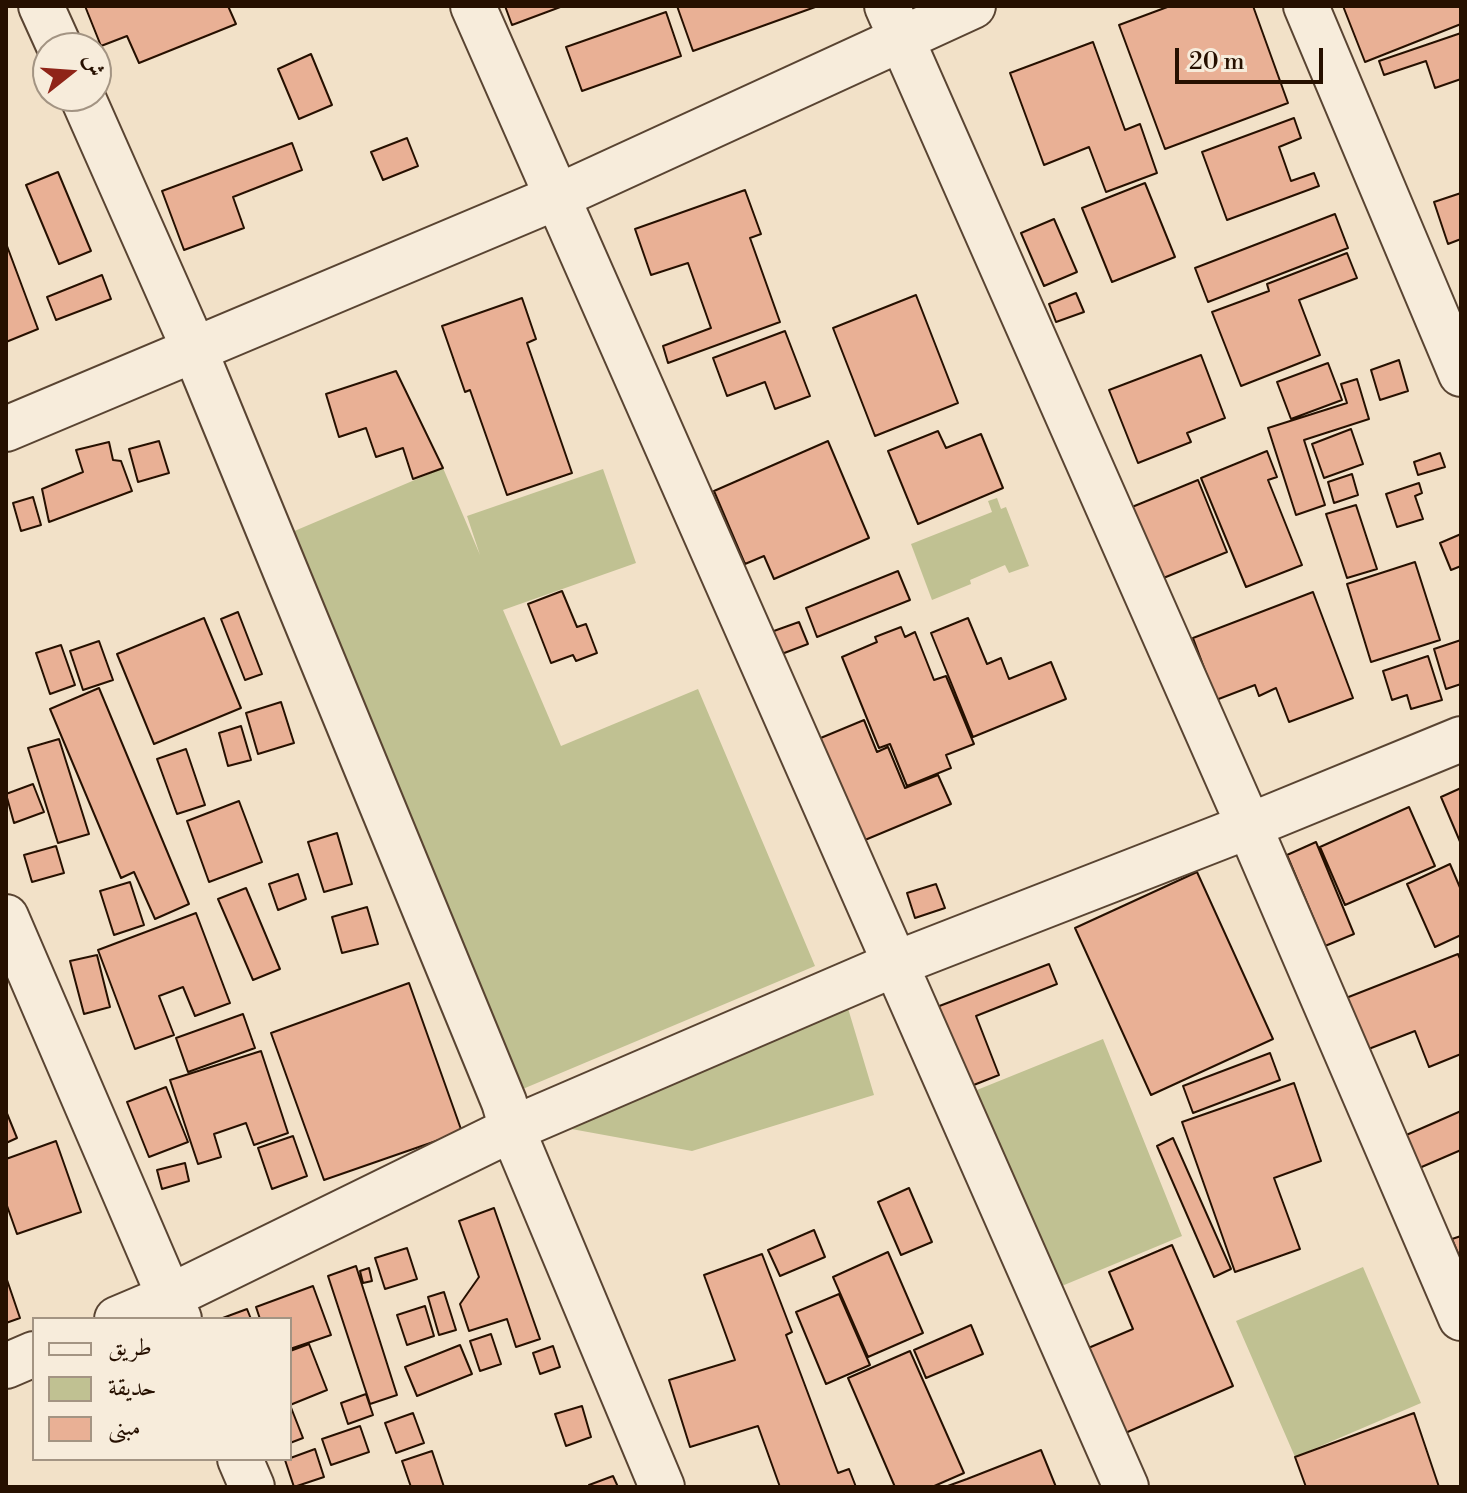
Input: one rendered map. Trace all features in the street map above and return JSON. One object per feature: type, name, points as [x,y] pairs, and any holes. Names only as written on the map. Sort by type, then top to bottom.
[{"type":"street","points":[[41,6],[53,32]]},
{"type":"street","points":[[473,6],[1126,1487]]},
{"type":"street","points":[[6,429],[557,197],[894,22],[973,6]]},
{"type":"street","points":[[1306,6],[1461,374]]},
{"type":"street","points":[[894,22],[1249,826],[1461,1318]]},
{"type":"street","points":[[89,112],[195,351],[492,1072],[512,1129],[662,1487]]},
{"type":"street","points":[[127,1317],[174,1308],[512,1129],[895,964],[1249,826],[1461,739]]},
{"type":"street","points":[[6,917],[174,1308]]},
{"type":"street","points":[[6,1366],[32,1355]]},
{"type":"street","points":[[241,1461],[252,1487]]},
{"type":"green space","points":[[443,468],[480,555],[467,516],[603,469],[636,563],[503,610],[561,746],[698,689],[815,966],[518,1091],[285,535]]},
{"type":"green space","points":[[997,498],[1001,509],[1006,507],[1029,566],[1009,573],[1005,565],[970,580],[971,584],[932,600],[911,544],[992,512],[988,501]]},
{"type":"green space","points":[[847,1005],[874,1095],[692,1151],[555,1126]]},
{"type":"green space","points":[[1103,1039],[1182,1236],[1057,1288],[967,1094]]},
{"type":"green space","points":[[1363,1267],[1421,1403],[1295,1457],[1236,1321]]},
{"type":"building","points":[[85,6],[228,6],[236,24],[139,63],[127,36],[112,42],[112,32],[95,32]]},
{"type":"building","points":[[505,6],[563,6],[512,25]]},
{"type":"building","points":[[677,6],[818,6],[693,51]]},
{"type":"building","points":[[1170,6],[1253,6],[1288,103],[1165,149],[1119,25]]},
{"type":"building","points":[[1343,6],[1461,6],[1461,24],[1365,62]]},
{"type":"building","points":[[666,12],[681,56],[582,91],[566,47]]},
{"type":"building","points":[[1461,33],[1461,79],[1435,88],[1426,61],[1384,75],[1379,61]]},
{"type":"building","points":[[1093,42],[1125,130],[1140,124],[1157,173],[1106,192],[1089,147],[1044,165],[1010,73]]},
{"type":"building","points":[[311,54],[332,105],[299,119],[278,69]]},
{"type":"building","points":[[1294,118],[1301,138],[1279,147],[1291,181],[1314,173],[1319,186],[1227,220],[1202,152]]},
{"type":"building","points":[[407,138],[418,166],[383,180],[371,152]]},
{"type":"building","points":[[292,143],[302,170],[233,197],[244,228],[184,250],[162,191]]},
{"type":"building","points":[[58,172],[91,251],[59,264],[26,185]]},
{"type":"building","points":[[1145,183],[1175,257],[1112,282],[1082,208]]},
{"type":"building","points":[[745,190],[761,234],[750,238],[780,322],[668,363],[663,346],[711,328],[688,263],[651,275],[635,229]]},
{"type":"building","points":[[1461,193],[1461,239],[1448,244],[1434,202]]},
{"type":"building","points":[[1335,214],[1348,248],[1208,302],[1195,268]]},
{"type":"building","points":[[1054,219],[1077,272],[1044,286],[1021,233]]},
{"type":"building","points":[[6,246],[38,329],[6,342]]},
{"type":"building","points":[[1347,253],[1357,278],[1299,300],[1320,355],[1241,386],[1212,312],[1269,291],[1267,284]]},
{"type":"building","points":[[102,275],[111,299],[56,320],[47,297]]},
{"type":"building","points":[[1076,293],[1084,312],[1056,322],[1049,304]]},
{"type":"building","points":[[916,295],[958,403],[875,436],[833,328]]},
{"type":"building","points":[[522,298],[536,339],[527,343],[572,473],[507,495],[470,390],[465,392],[442,326]]},
{"type":"building","points":[[785,331],[810,396],[775,409],[765,382],[727,396],[713,358]]},
{"type":"building","points":[[1201,355],[1225,418],[1187,433],[1191,442],[1138,463],[1109,390]]},
{"type":"building","points":[[1399,360],[1408,391],[1380,400],[1371,370]]},
{"type":"building","points":[[1328,363],[1342,400],[1291,419],[1277,382]]},
{"type":"building","points":[[396,371],[443,468],[413,479],[403,448],[376,457],[366,428],[339,437],[326,394]]},
{"type":"building","points":[[1357,379],[1369,419],[1304,440],[1325,505],[1296,515],[1268,428],[1347,403],[1341,384]]},
{"type":"building","points":[[1351,429],[1363,464],[1324,478],[1312,444]]},
{"type":"building","points":[[938,431],[946,448],[981,434],[1003,488],[918,524],[888,451]]},
{"type":"building","points":[[159,441],[169,473],[138,482],[129,449]]},
{"type":"building","points":[[828,441],[869,538],[774,579],[764,556],[745,564],[714,491]]},
{"type":"building","points":[[109,442],[113,460],[121,461],[132,491],[49,522],[42,489],[83,472],[76,450]]},
{"type":"building","points":[[1267,451],[1277,477],[1268,480],[1302,565],[1246,587],[1201,478]]},
{"type":"building","points":[[1440,453],[1445,467],[1418,475],[1414,462]]},
{"type":"building","points":[[1352,474],[1358,495],[1334,503],[1328,482]]},
{"type":"building","points":[[1198,480],[1227,552],[1161,579],[1132,507]]},
{"type":"building","points":[[1419,483],[1422,493],[1415,496],[1423,519],[1397,527],[1386,494]]},
{"type":"building","points":[[33,497],[41,525],[21,531],[13,503]]},
{"type":"building","points":[[1356,505],[1377,569],[1347,578],[1326,514]]},
{"type":"building","points":[[1461,534],[1461,566],[1451,570],[1440,543]]},
{"type":"building","points":[[1415,562],[1440,640],[1371,662],[1347,584]]},
{"type":"building","points":[[898,571],[910,600],[817,637],[806,608]]},
{"type":"building","points":[[562,591],[577,627],[586,624],[597,653],[576,661],[573,655],[551,663],[528,604]]},
{"type":"building","points":[[1313,592],[1353,698],[1289,722],[1276,688],[1259,696],[1255,685],[1216,700],[1193,638]]},
{"type":"building","points":[[238,612],[262,674],[245,680],[221,619]]},
{"type":"building","points":[[204,618],[241,708],[154,744],[117,654]]},
{"type":"building","points":[[968,618],[987,664],[1001,658],[1009,679],[1051,662],[1066,699],[973,737],[931,633]]},
{"type":"building","points":[[799,622],[808,644],[779,655],[771,632]]},
{"type":"building","points":[[901,627],[905,637],[915,632],[934,680],[946,676],[974,744],[946,755],[951,768],[907,786],[890,744],[879,748],[842,657],[877,642],[875,637]]},
{"type":"building","points":[[1461,640],[1461,684],[1446,689],[1434,649]]},
{"type":"building","points":[[99,641],[113,680],[83,690],[70,651]]},
{"type":"building","points":[[61,645],[75,685],[50,694],[36,653]]},
{"type":"building","points":[[1428,656],[1442,700],[1411,709],[1407,695],[1392,700],[1383,671]]},
{"type":"building","points":[[99,688],[189,904],[155,919],[134,872],[121,878],[50,709]]},
{"type":"building","points":[[281,702],[294,743],[258,754],[246,713]]},
{"type":"building","points":[[864,720],[877,752],[888,747],[905,788],[938,775],[951,804],[853,845],[811,742]]},
{"type":"building","points":[[241,726],[251,760],[228,766],[219,733]]},
{"type":"building","points":[[59,739],[89,834],[58,843],[28,748]]},
{"type":"building","points":[[186,749],[205,805],[177,814],[157,759]]},
{"type":"building","points":[[33,784],[44,812],[14,823],[6,794]]},
{"type":"building","points":[[1461,788],[1461,844],[1441,797]]},
{"type":"building","points":[[239,801],[262,862],[209,882],[187,821]]},
{"type":"building","points":[[1409,807],[1435,866],[1345,905],[1320,847]]},
{"type":"building","points":[[337,833],[352,884],[324,892],[308,842]]},
{"type":"building","points":[[1316,842],[1354,934],[1325,946],[1287,855]]},
{"type":"building","points":[[56,846],[64,873],[32,882],[24,855]]},
{"type":"building","points":[[1450,864],[1461,890],[1461,935],[1435,947],[1407,884]]},
{"type":"building","points":[[1197,872],[1273,1039],[1151,1095],[1075,928]]},
{"type":"building","points":[[298,874],[306,899],[278,910],[269,884]]},
{"type":"building","points":[[130,882],[144,925],[114,935],[100,891]]},
{"type":"building","points":[[936,884],[945,908],[915,918],[907,893]]},
{"type":"building","points":[[246,888],[280,969],[253,980],[218,899]]},
{"type":"building","points":[[367,907],[378,944],[342,953],[332,917]]},
{"type":"building","points":[[196,913],[230,1003],[195,1016],[183,987],[159,996],[174,1035],[135,1049],[98,950]]},
{"type":"building","points":[[1458,954],[1461,961],[1461,1054],[1429,1067],[1415,1031],[1366,1050],[1346,998]]},
{"type":"building","points":[[97,955],[110,1007],[84,1014],[70,961]]},
{"type":"building","points":[[1049,964],[1057,984],[976,1016],[999,1075],[961,1090],[929,1010]]},
{"type":"building","points":[[409,983],[462,1132],[324,1180],[271,1033]]},
{"type":"building","points":[[243,1014],[255,1048],[188,1072],[176,1038]]},
{"type":"building","points":[[261,1051],[288,1133],[254,1145],[246,1123],[214,1134],[221,1157],[198,1164],[170,1080]]},
{"type":"building","points":[[1270,1053],[1280,1080],[1193,1113],[1183,1086]]},
{"type":"building","points":[[1294,1083],[1321,1161],[1274,1178],[1300,1249],[1235,1272],[1182,1122]]},
{"type":"building","points":[[166,1087],[188,1142],[149,1157],[127,1102]]},
{"type":"building","points":[[6,1111],[17,1138],[6,1143]]},
{"type":"building","points":[[1461,1111],[1461,1150],[1417,1169],[1404,1136]]},
{"type":"building","points":[[293,1136],[307,1176],[272,1189],[258,1148]]},
{"type":"building","points":[[1173,1138],[1231,1269],[1214,1277],[1157,1146]]},
{"type":"building","points":[[56,1141],[81,1212],[17,1234],[6,1203],[6,1159]]},
{"type":"building","points":[[185,1163],[189,1181],[162,1189],[157,1170]]},
{"type":"building","points":[[909,1188],[932,1242],[901,1255],[878,1202]]},
{"type":"building","points":[[494,1208],[540,1339],[516,1347],[507,1319],[469,1331],[460,1304],[479,1277],[459,1221]]},
{"type":"building","points":[[814,1230],[825,1257],[780,1276],[768,1250]]},
{"type":"building","points":[[1461,1236],[1461,1261],[1452,1239]]},
{"type":"building","points":[[1172,1245],[1233,1386],[1123,1434],[1086,1349],[1133,1329],[1109,1272]]},
{"type":"building","points":[[407,1248],[417,1279],[385,1289],[375,1258]]},
{"type":"building","points":[[888,1252],[923,1333],[868,1357],[833,1277]]},
{"type":"building","points":[[762,1254],[792,1332],[786,1335],[838,1473],[849,1469],[856,1487],[780,1487],[758,1426],[690,1447],[669,1380],[735,1360],[704,1275]]},
{"type":"building","points":[[356,1266],[397,1395],[370,1404],[328,1276]]},
{"type":"building","points":[[369,1268],[372,1281],[363,1283],[360,1271]]},
{"type":"building","points":[[6,1277],[20,1318],[6,1323]]},
{"type":"building","points":[[313,1286],[331,1335],[292,1348],[292,1317],[259,1317],[256,1307]]},
{"type":"building","points":[[444,1292],[456,1330],[439,1335],[428,1297]]},
{"type":"building","points":[[839,1294],[870,1365],[826,1384],[796,1312]]},
{"type":"building","points":[[425,1306],[434,1336],[407,1345],[397,1315]]},
{"type":"building","points":[[247,1309],[250,1317],[225,1317]]},
{"type":"building","points":[[971,1325],[983,1354],[926,1378],[914,1350]]},
{"type":"building","points":[[491,1334],[501,1364],[480,1371],[470,1341]]},
{"type":"building","points":[[309,1344],[327,1390],[292,1404],[292,1350]]},
{"type":"building","points":[[460,1345],[472,1374],[417,1396],[405,1367]]},
{"type":"building","points":[[553,1346],[560,1367],[540,1374],[533,1353]]},
{"type":"building","points":[[910,1351],[964,1473],[932,1487],[895,1487],[848,1378]]},
{"type":"building","points":[[366,1394],[373,1415],[348,1424],[341,1403]]},
{"type":"building","points":[[582,1406],[591,1437],[566,1446],[555,1414]]},
{"type":"building","points":[[292,1410],[303,1438],[292,1442]]},
{"type":"building","points":[[413,1413],[424,1443],[396,1453],[385,1423]]},
{"type":"building","points":[[1414,1413],[1439,1487],[1306,1487],[1295,1457]]},
{"type":"building","points":[[360,1426],[369,1452],[331,1465],[322,1439]]},
{"type":"building","points":[[315,1449],[324,1477],[294,1487],[285,1461],[292,1461],[292,1457]]},
{"type":"building","points":[[1041,1450],[1056,1487],[945,1487],[967,1479]]},
{"type":"building","points":[[432,1451],[444,1487],[411,1487],[402,1461]]},
{"type":"building","points":[[613,1476],[618,1487],[589,1487],[589,1485]]}]
